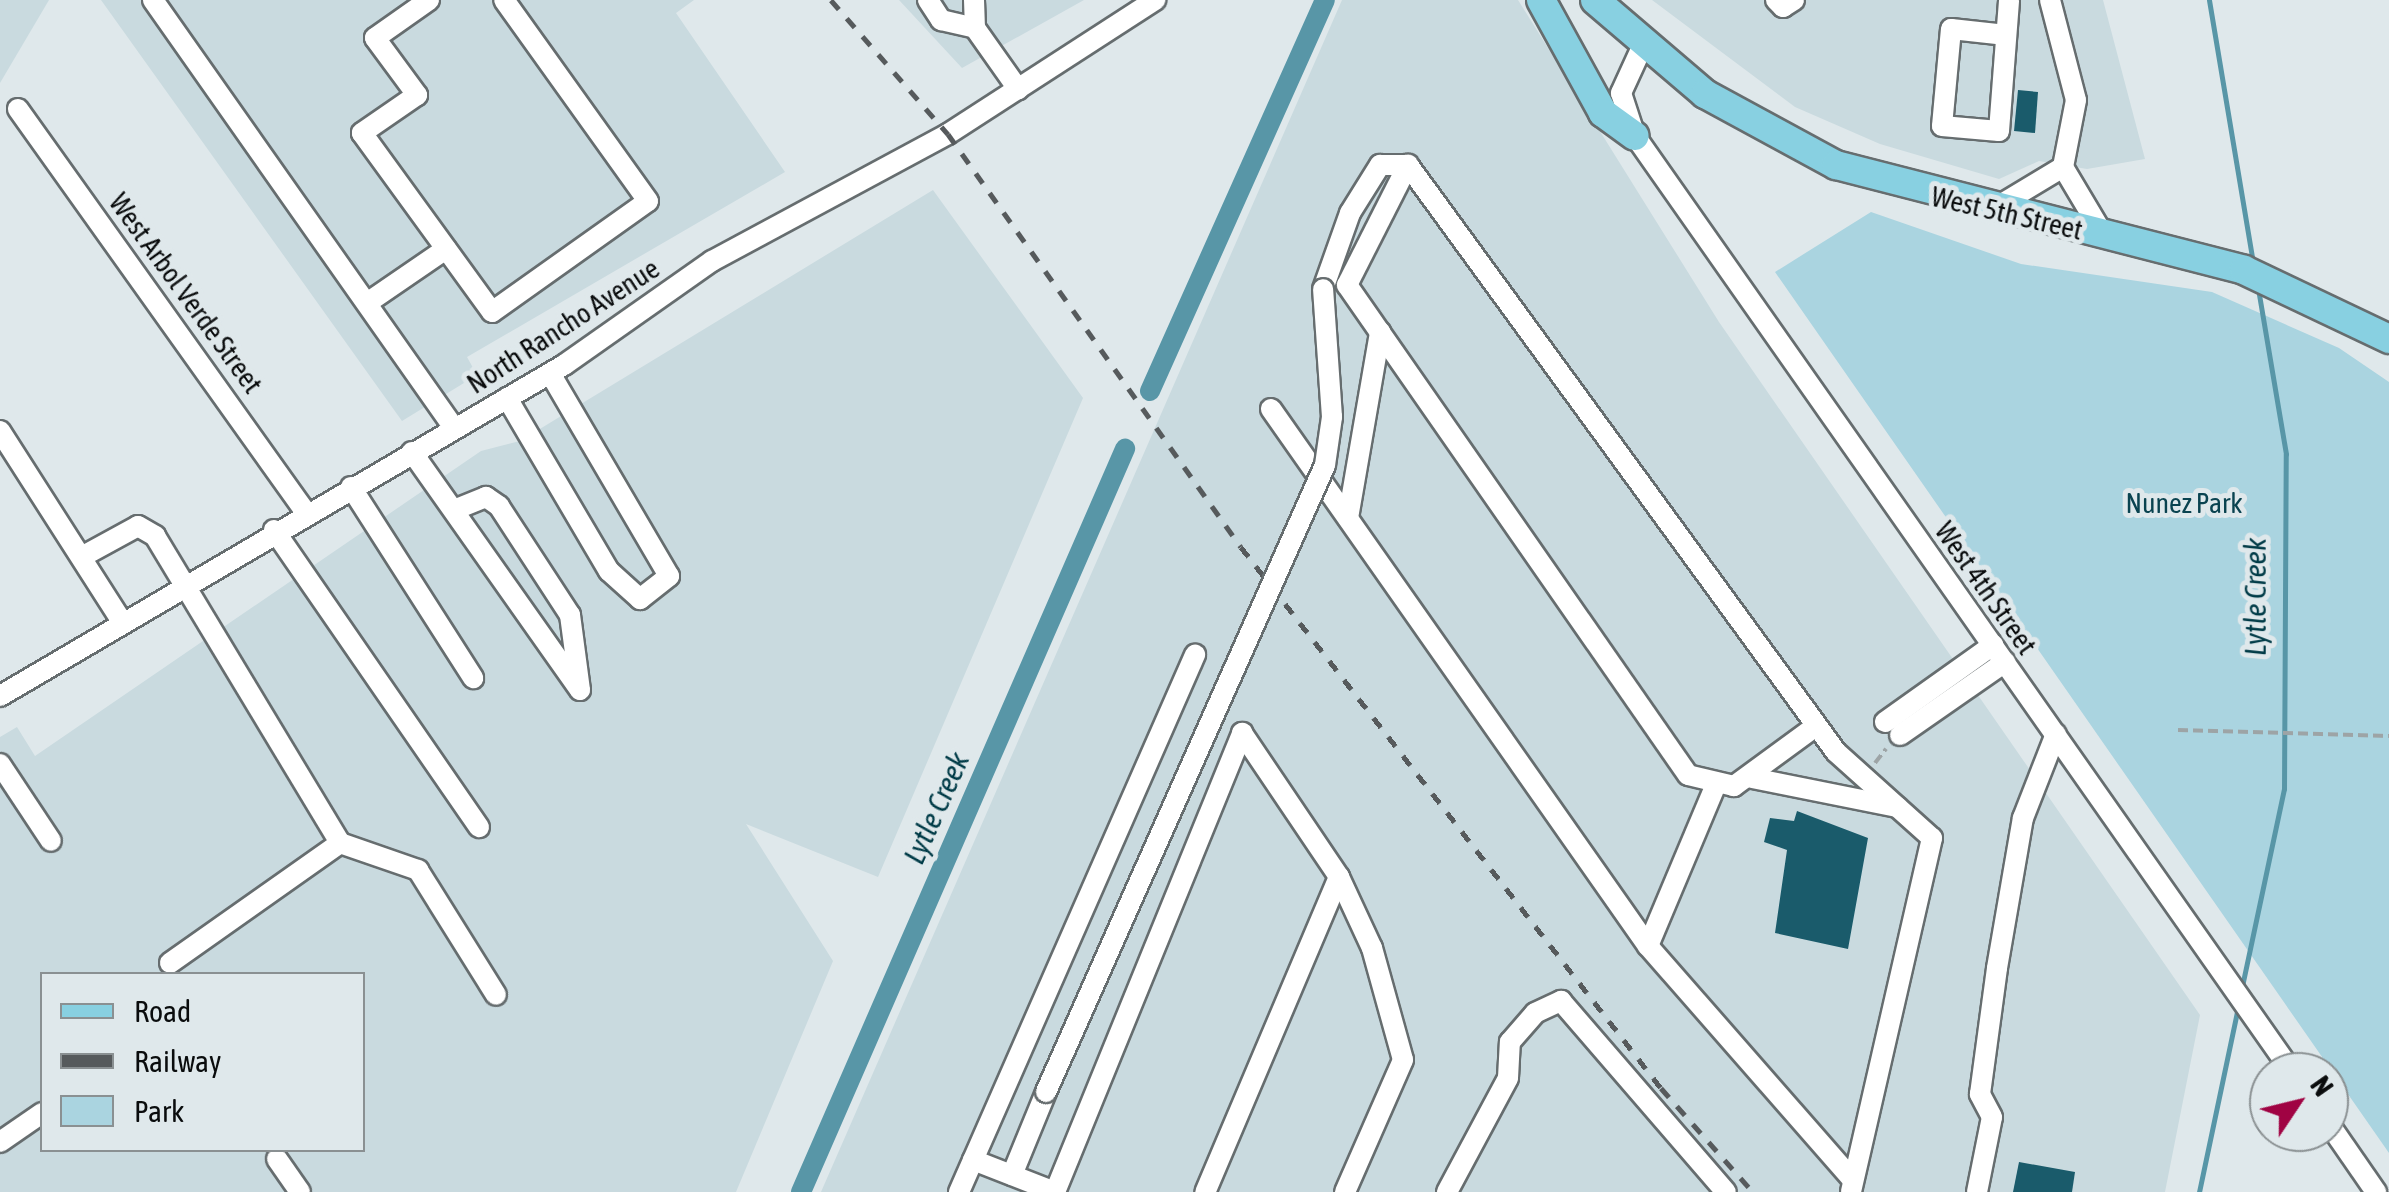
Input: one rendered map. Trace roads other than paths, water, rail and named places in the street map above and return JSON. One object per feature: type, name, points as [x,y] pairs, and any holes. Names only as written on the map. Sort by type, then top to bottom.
[{"type":"main road","points":[[1541,0],[1604,113],[1635,136]]},
{"type":"main road","name":"West 5th Street","points":[[1595,0],[1643,46],[1792,144],[1988,211],[2162,245],[2325,304],[2389,339]]},
{"type":"street","points":[[153,0],[370,302],[470,427]]},
{"type":"street","points":[[430,0],[375,38],[417,95],[362,133],[492,312],[648,201],[504,0]]},
{"type":"street","points":[[928,0],[941,20],[975,28]]},
{"type":"street","points":[[974,0],[975,28],[1018,89]]},
{"type":"street","name":"North Rancho Avenue","points":[[0,696],[305,511],[412,452],[470,427],[507,398],[712,262],[1018,89],[1154,0]]},
{"type":"street","points":[[1776,0],[1794,0]]},
{"type":"street","points":[[2006,35],[1951,28],[1942,126],[1998,131],[2010,0]]},
{"type":"street","points":[[2050,0],[2076,100],[2064,167],[2104,234]]},
{"type":"street","points":[[1635,136],[1621,93],[1643,46]]},
{"type":"street","name":"West Arbol Verde Street","points":[[18,110],[305,511]]},
{"type":"street","name":"West 4th Street","points":[[1635,136],[2278,1052]]},
{"type":"street","points":[[1012,1175],[1325,464],[1332,417],[1324,289],[1350,213],[1380,165],[1408,164]]},
{"type":"street","points":[[1408,164],[1347,285],[1688,774],[1715,787],[1752,778],[1898,808]]},
{"type":"street","points":[[1408,164],[1816,726],[1932,838],[1851,1186]]},
{"type":"street","points":[[1988,211],[2064,167]]},
{"type":"street","points":[[370,302],[446,248]]},
{"type":"street","points":[[1348,518],[1380,332]]},
{"type":"street","points":[[507,398],[610,571],[640,599],[669,576],[550,373]]},
{"type":"street","points":[[1272,408],[1648,946],[1851,1186]]},
{"type":"street","points":[[0,431],[85,555],[122,622]]},
{"type":"street","points":[[412,452],[456,509],[469,542],[580,690],[570,614],[499,506],[486,497],[456,509]]},
{"type":"street","points":[[351,487],[473,678]]},
{"type":"street","points":[[85,555],[138,526],[186,584],[340,843],[418,870],[496,996]]},
{"type":"street","points":[[274,530],[479,827]]},
{"type":"street","points":[[1892,729],[1999,653]]},
{"type":"street","points":[[958,1192],[1194,656]]},
{"type":"street","points":[[1752,778],[1816,726]]},
{"type":"street","points":[[973,1160],[1055,1192],[1242,733],[1340,876],[1372,948],[1404,1060],[1345,1192]]},
{"type":"street","points":[[1977,1192],[1992,1117],[1980,1094],[1996,968],[2023,818],[2056,734]]},
{"type":"street","points":[[0,764],[51,840]]},
{"type":"street","points":[[1648,946],[1715,787]]},
{"type":"street","points":[[170,963],[340,843]]},
{"type":"street","points":[[1205,1192],[1340,876]]},
{"type":"street","points":[[1447,1192],[1508,1078],[1510,1042],[1535,1013],[1561,1001],[1726,1192]]},
{"type":"street","points":[[0,1142],[40,1114]]},
{"type":"street","points":[[2348,1152],[2376,1192]]},
{"type":"street","points":[[278,1159],[300,1192]]},
{"type":"waterway","name":"Lytle Creek","points":[[1150,391],[1325,0]]},
{"type":"waterway","name":"Lytle Creek","points":[[2209,0],[2253,263]]},
{"type":"waterway","name":"Lytle Creek","points":[[2241,991],[2284,789],[2286,454],[2258,289]]},
{"type":"waterway","name":"Lytle Creek","points":[[801,1192],[1125,449]]},
{"type":"waterway","name":"Lytle Creek","points":[[2199,1192],[2238,1007]]},
{"type":"railway","points":[[831,0],[948,134],[1241,547],[1661,1088],[1753,1192]]},
{"type":"park label","name":"Nunez Park","points":[[2184,503]]}]
